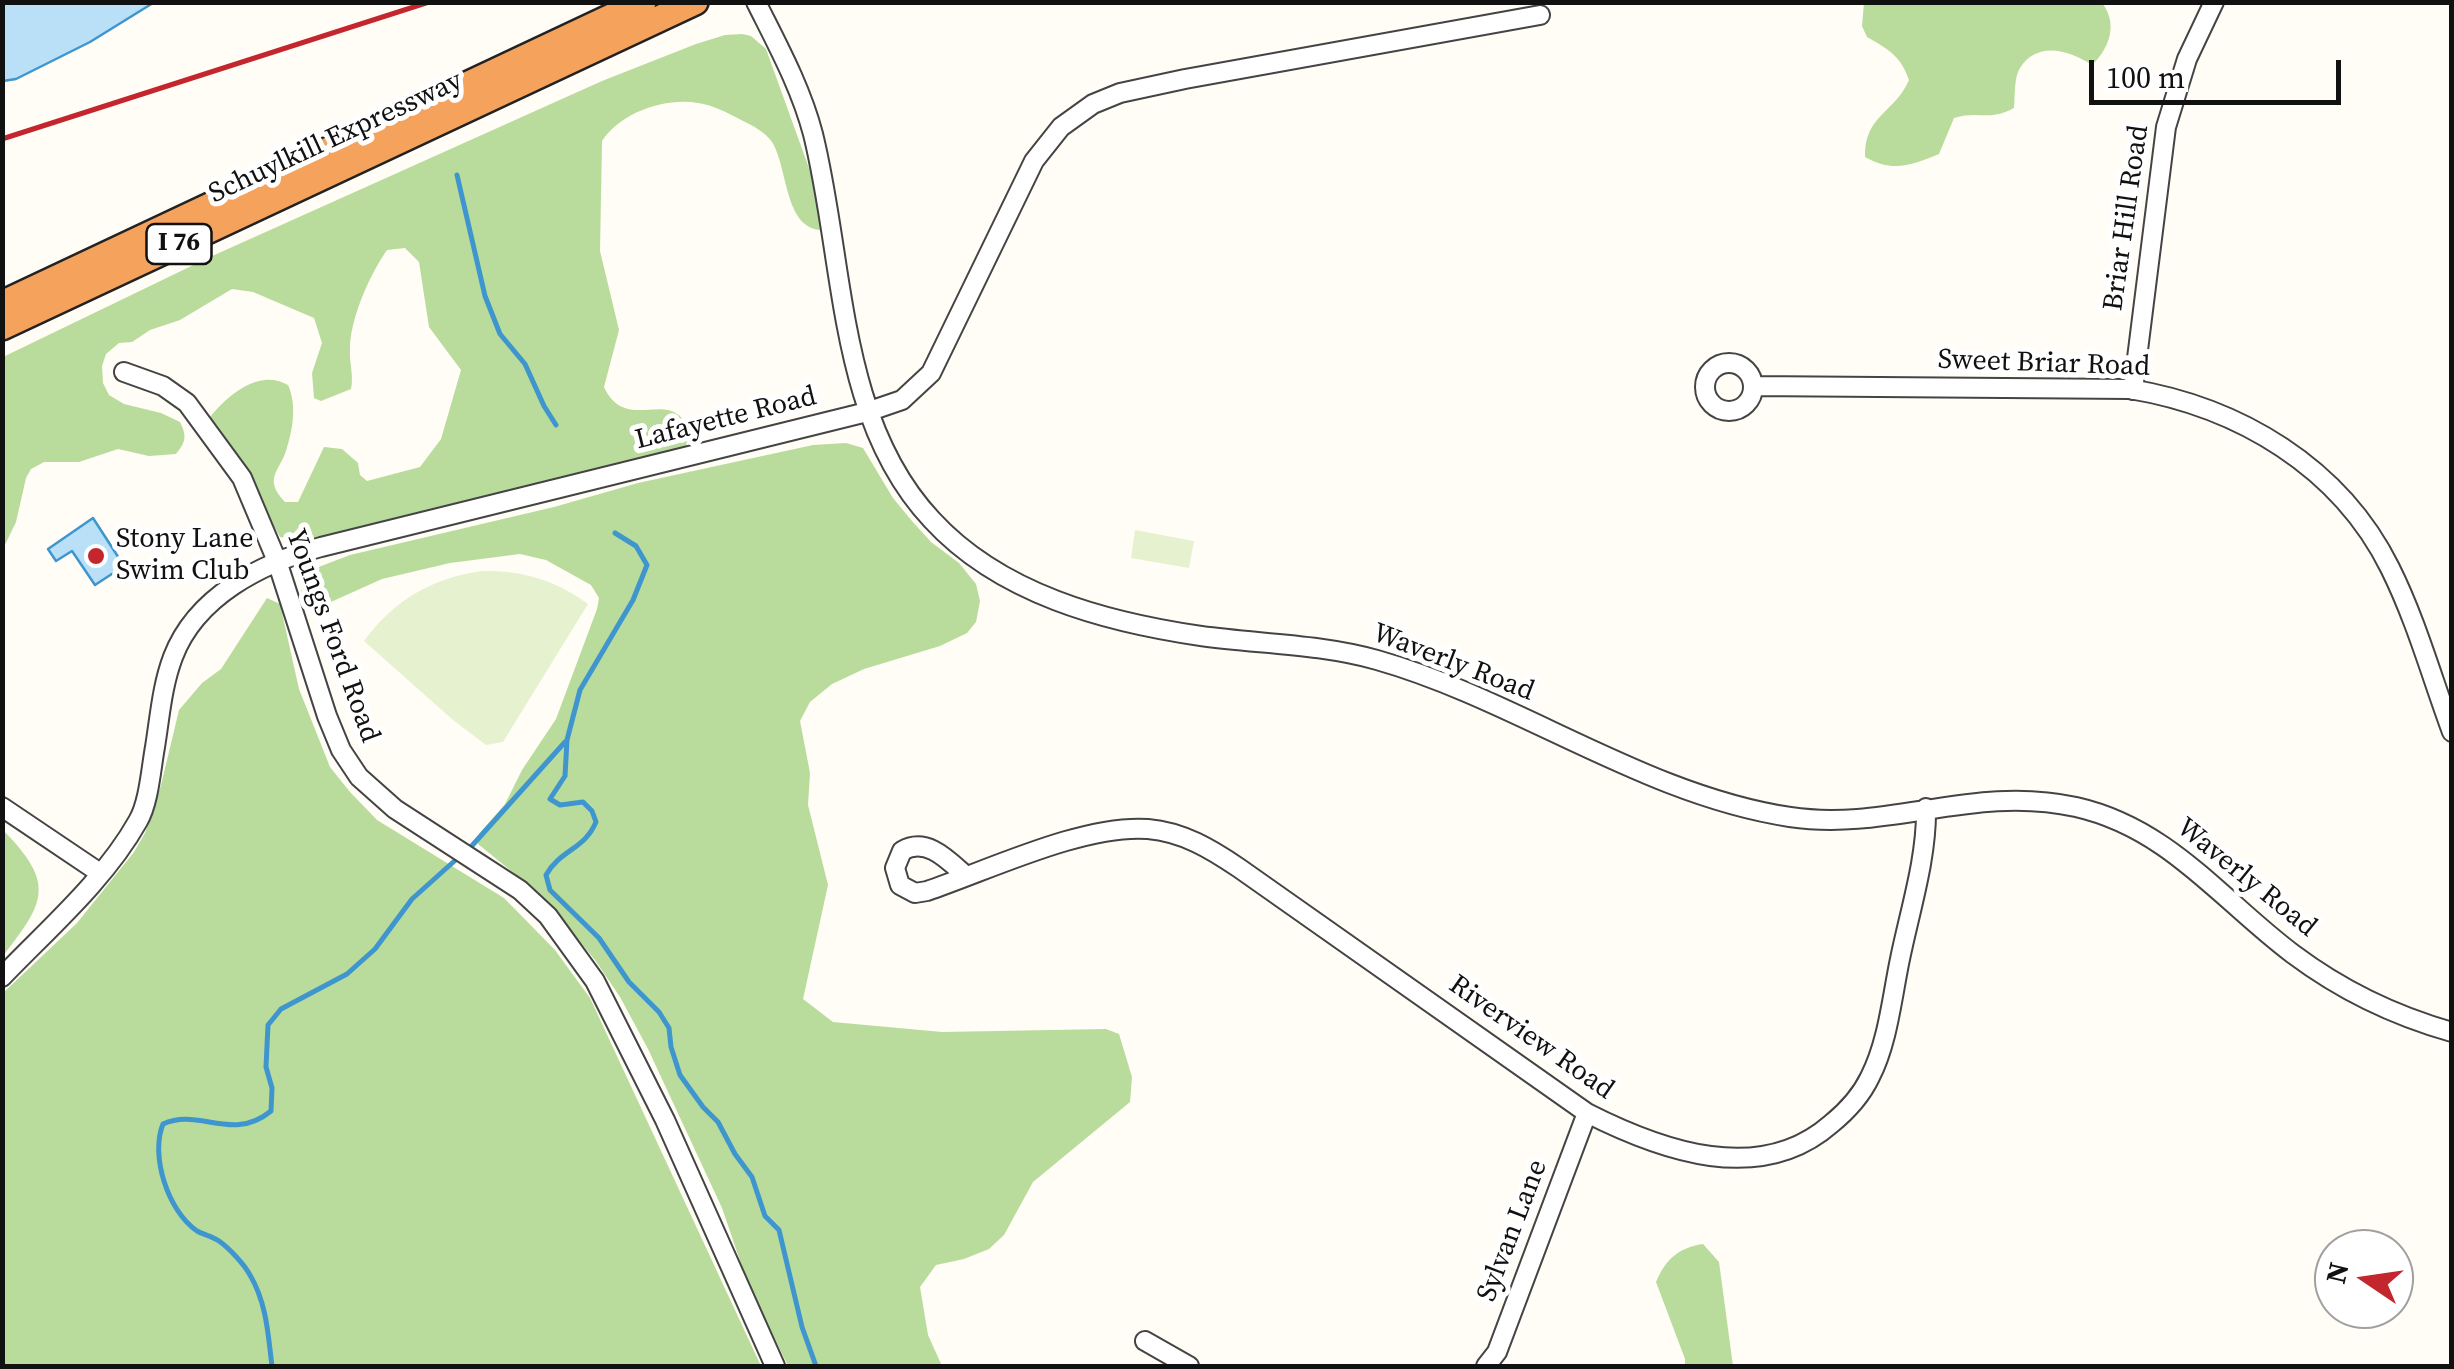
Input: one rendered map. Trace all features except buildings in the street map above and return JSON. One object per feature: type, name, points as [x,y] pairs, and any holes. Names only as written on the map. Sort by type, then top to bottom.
[{"type":"highway","name":"Schuylkill Expressway","points":[[482,90],[642,2]]},
{"type":"highway","name":"Schuylkill Expressway","points":[[2,326],[482,90],[695,2]]},
{"type":"highway","name":"Schuylkill Expressway","points":[[2,304],[347,154]]},
{"type":"street","name":"Waverly Road","points":[[756,2],[795,82],[813,136],[867,412],[897,476],[932,522],[1003,577],[1047,596],[1156,628],[1317,648],[1396,666],[1694,791],[1760,811],[1793,818],[1853,820],[2015,799],[2076,807],[2130,825],[2188,862],[2273,938],[2318,972],[2375,1004],[2452,1032]]},
{"type":"street","name":"Briar Hill Road","points":[[2133,390],[2166,127],[2187,59],[2214,2]]},
{"type":"street","name":"Lafayette Road","points":[[2,978],[100,873],[140,819],[166,675],[182,636],[225,591],[277,561],[321,546],[867,412],[902,400],[931,373],[1034,161],[1061,127],[1093,104],[1120,92],[1540,14]]},
{"type":"street","name":"Youngs Ford Road","points":[[124,372],[174,392],[196,414],[242,478],[277,561],[326,716],[350,765],[380,798],[532,901],[594,981],[673,1138],[775,1366]]},
{"type":"street","name":"Sweet Briar Road","points":[[1753,386],[2133,390],[2181,400],[2240,422],[2284,448],[2334,491],[2374,540],[2391,569],[2452,732]]},
{"type":"street","points":[[2,807],[100,873]]},
{"type":"street","name":"Riverview Road","points":[[966,876],[1110,832],[1148,829],[1185,837],[1240,868],[1587,1113],[1664,1144],[1738,1160],[1758,1158],[1804,1143],[1840,1116],[1870,1078],[1881,1048],[1924,844],[1926,808]]},
{"type":"street","name":"Sylvan Lane","points":[[1486,1366],[1496,1352],[1587,1113]]},
{"type":"street","points":[[1145,1341],[1189,1366]]},
{"type":"green space","points":[[1864,3],[2102,3],[2111,27],[2103,51],[2092,65],[2064,52],[2036,54],[2018,72],[2014,108],[1997,114],[1954,118],[1939,154],[1894,166],[1865,157],[1866,143],[1875,123],[1909,80],[1893,54],[1867,37],[1862,26]]},
{"type":"green space","points":[[742,34],[751,36],[766,49],[823,207],[821,230],[809,227],[793,208],[769,138],[720,110],[685,102],[658,105],[620,122],[602,141],[600,251],[619,330],[604,387],[625,408],[661,409],[681,418],[689,431],[680,453],[306,541],[280,537],[222,446],[210,417],[245,386],[277,381],[288,385],[291,393],[291,434],[274,481],[285,502],[298,502],[324,447],[342,449],[358,463],[360,475],[367,481],[420,467],[441,439],[461,370],[429,327],[419,262],[405,248],[387,250],[368,284],[353,324],[351,389],[321,401],[314,398],[312,373],[322,343],[314,318],[253,292],[232,289],[180,320],[150,330],[132,342],[119,343],[106,354],[102,366],[103,383],[109,395],[124,404],[180,422],[182,446],[176,454],[149,456],[118,449],[79,462],[44,462],[31,469],[16,522],[3,549],[3,357],[210,257],[602,81],[696,44]]},
{"type":"green space","points":[[846,443],[863,448],[912,521],[959,563],[976,584],[980,601],[976,622],[967,633],[832,684],[810,702],[800,721],[810,773],[808,805],[828,885],[803,999],[833,1022],[942,1032],[1106,1029],[1119,1034],[1132,1077],[1130,1102],[1033,1182],[1004,1235],[989,1249],[936,1265],[920,1287],[928,1335],[942,1366],[788,1366],[748,1284],[722,1208],[620,997],[542,896],[478,844],[479,834],[505,804],[556,719],[597,609],[599,598],[591,585],[546,560],[520,554],[450,563],[382,579],[322,606],[312,607],[299,599],[305,579],[316,568],[350,555],[638,483],[813,445]]},
{"type":"green space","points":[[1135,530],[1194,541],[1189,568],[1131,558]]},
{"type":"green space","points":[[482,571],[538,578],[588,604],[503,742],[486,745],[364,641],[388,614],[416,593],[447,579]]},
{"type":"green space","points":[[267,598],[280,604],[299,689],[330,767],[350,792],[377,820],[504,898],[555,950],[590,998],[761,1366],[3,1366],[3,993],[77,923],[134,852],[145,833],[161,785],[179,710],[202,683],[221,669]]},
{"type":"green space","points":[[3,830],[31,865],[39,893],[28,921],[3,956]]},
{"type":"green space","points":[[1703,1244],[1719,1262],[1733,1366],[1685,1366],[1656,1282],[1674,1256]]},
{"type":"water","points":[[2,3],[153,3],[90,42],[16,79],[3,81]]},
{"type":"water","name":"Stony Lane Swim Club","points":[[93,518],[124,566],[95,585],[72,551],[56,561],[48,549]]},
{"type":"waterway","points":[[457,175],[485,296],[500,334],[525,364],[556,425]]},
{"type":"waterway","points":[[615,533],[636,546],[647,565],[633,600],[580,690],[567,740],[565,776],[550,799],[560,805],[583,802],[596,822],[546,875],[550,890],[599,938],[629,982],[659,1012],[669,1028],[680,1075],[718,1122],[752,1177],[765,1216],[779,1230],[802,1327],[816,1366]]},
{"type":"waterway","points":[[469,849],[565,742]]},
{"type":"waterway","points":[[272,1366],[263,1308],[250,1275],[223,1244],[187,1222],[170,1197],[160,1167],[163,1124],[190,1119],[243,1124],[271,1111],[272,1088],[266,1067],[268,1025],[281,1009],[347,974],[375,949],[412,899],[460,856]]},
{"type":"railway","points":[[2,139],[429,2]]},
{"type":"place","name":"Stony Lane Swim Club","points":[[96,556]]}]
